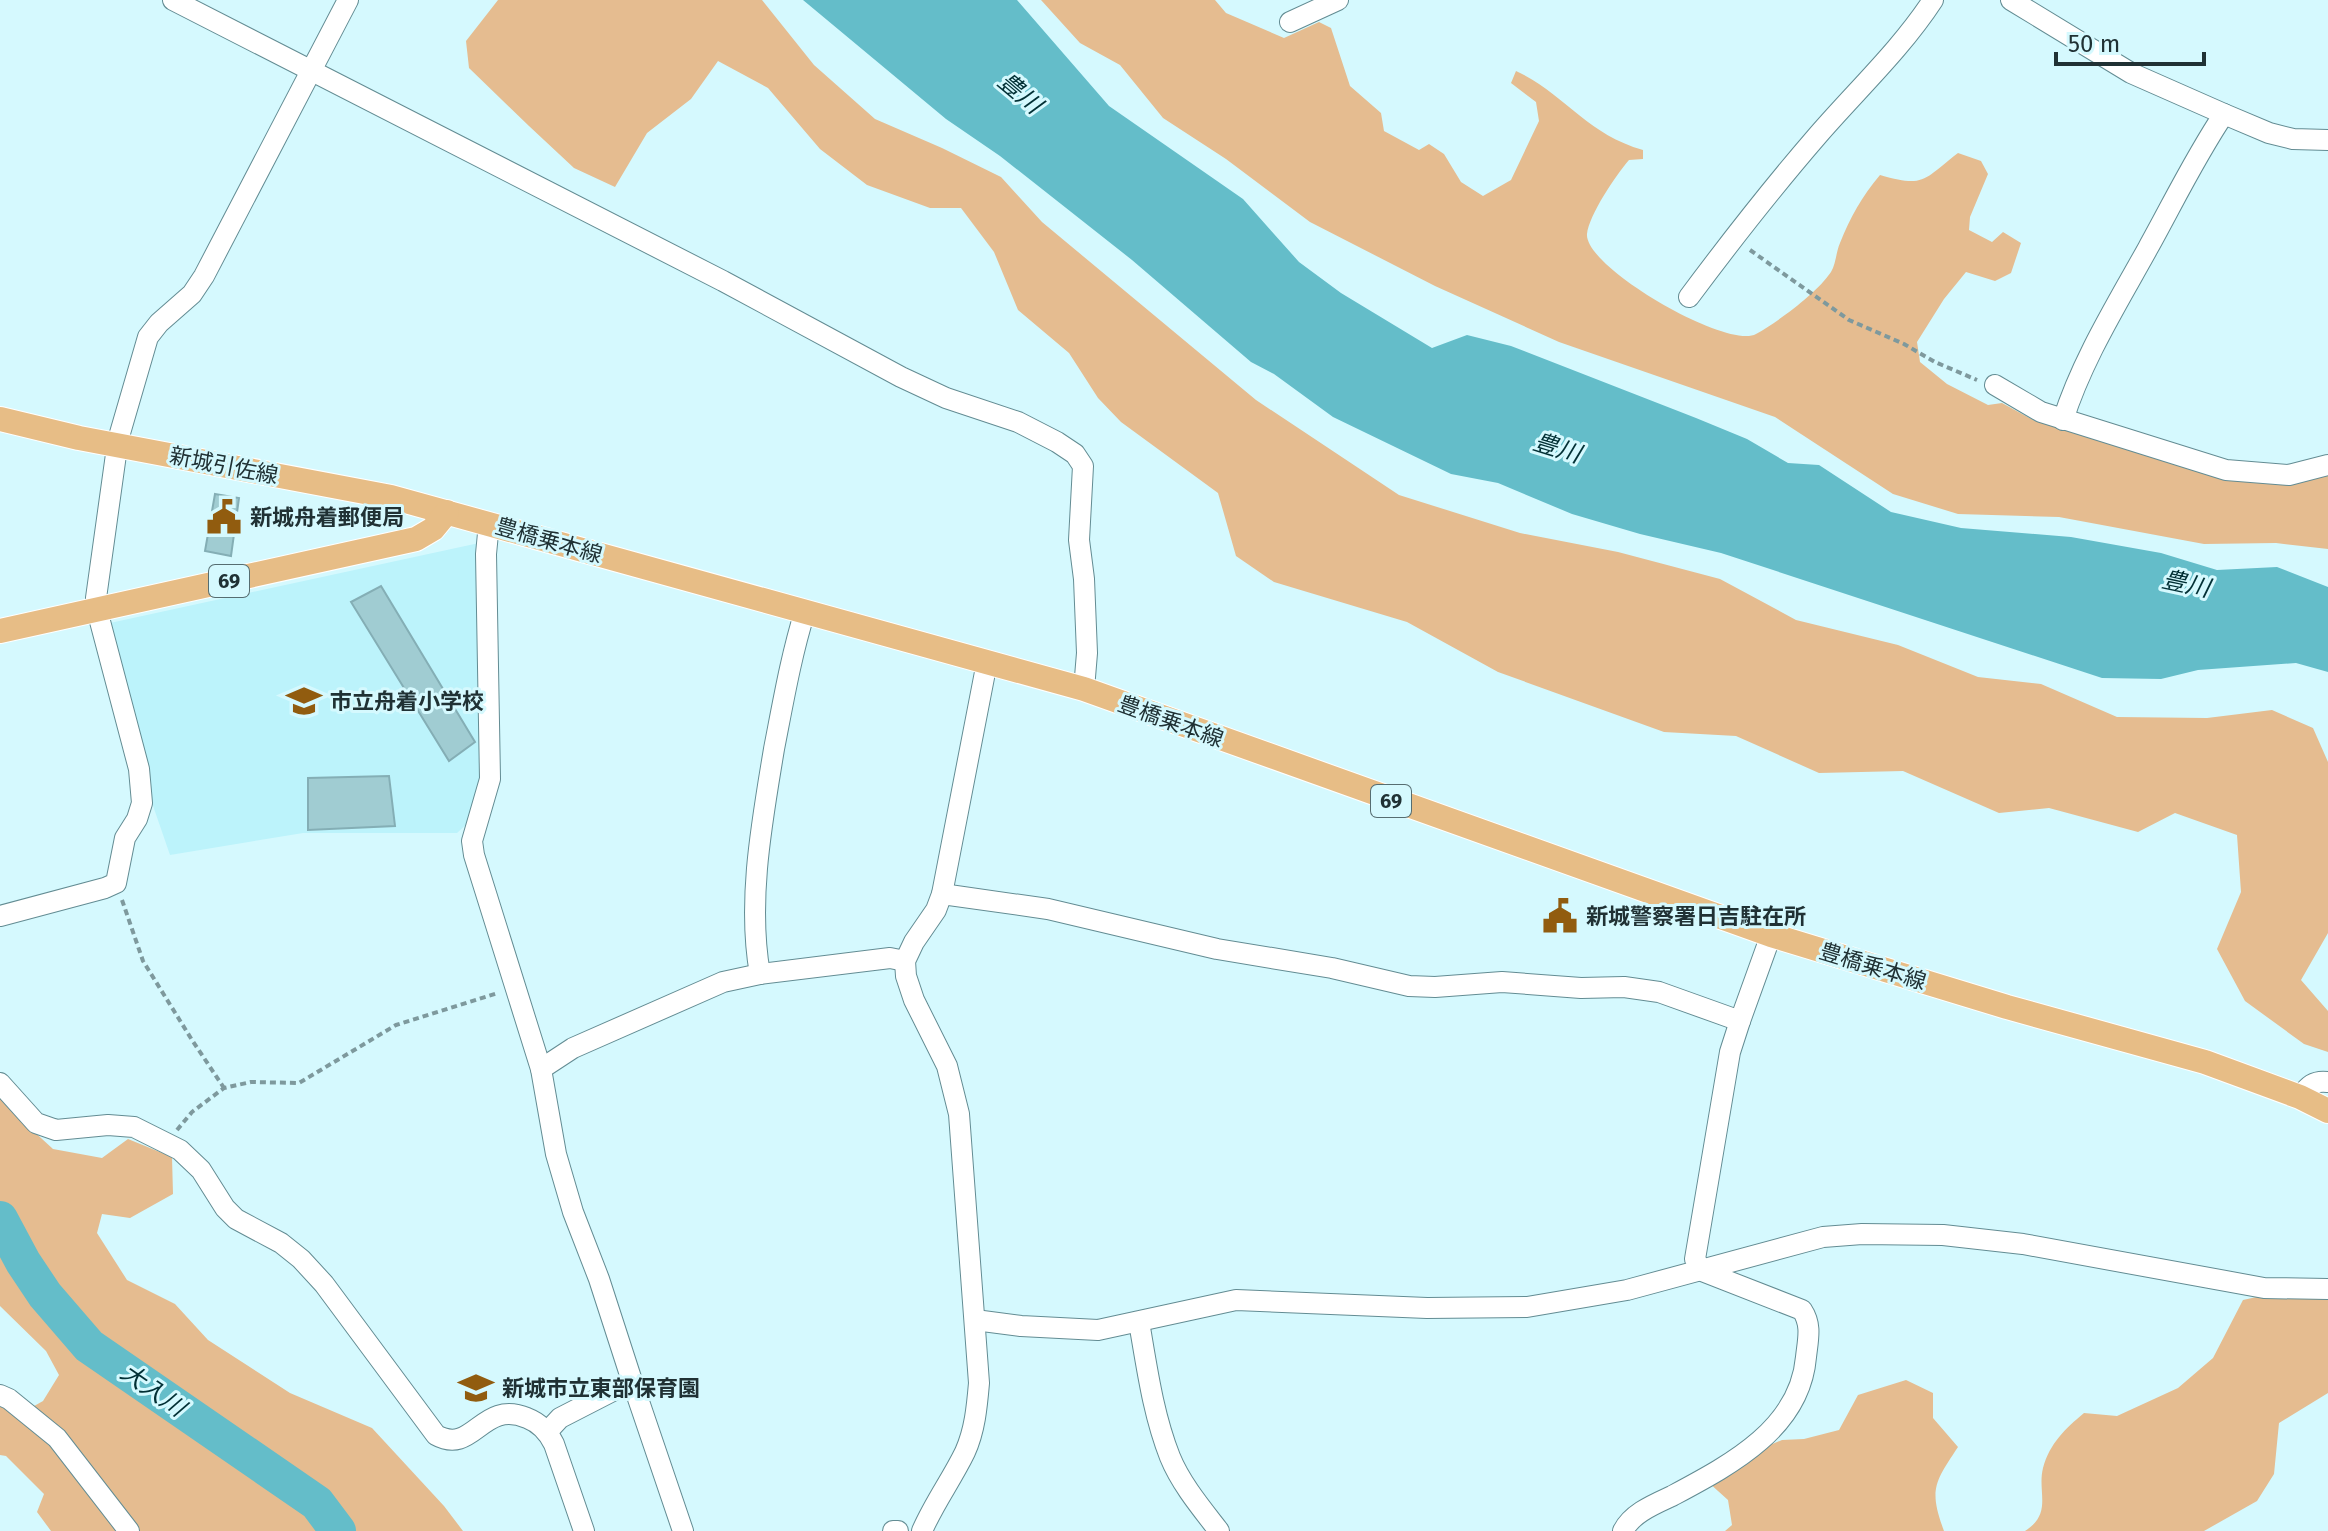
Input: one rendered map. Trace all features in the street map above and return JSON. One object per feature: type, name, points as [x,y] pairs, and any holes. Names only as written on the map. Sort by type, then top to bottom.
[{"type":"main road","name":"新城引佐線","points":[[0,419],[117,445],[391,497],[447,512]]},
{"type":"main road","name":"豊橋乗本線","points":[[447,512],[1084,689],[1771,935],[2007,1007],[2205,1062],[2300,1097],[2328,1111]]},
{"type":"main road","name":"69","points":[[0,631],[416,539],[433,529],[447,512]]},
{"type":"street","points":[[173,0],[723,281],[901,377],[946,398],[1018,422],[1075,454],[1083,466],[1079,540],[1087,653],[1084,689]]},
{"type":"street","points":[[0,916],[116,883],[125,838],[137,819],[142,803],[139,769],[96,598],[117,445],[148,337],[192,294],[204,276],[348,0]]},
{"type":"street","points":[[1290,22],[1338,0]]},
{"type":"street","points":[[1689,297],[1818,135],[1917,24],[1933,0]]},
{"type":"street","points":[[2011,0],[2131,73],[2269,133],[2293,139],[2328,140]]},
{"type":"street","points":[[2063,420],[2104,327],[2201,148],[2224,114]]},
{"type":"street","points":[[1995,385],[2041,412],[2226,470],[2289,475],[2328,465]]},
{"type":"street","points":[[489,523],[486,554],[490,779],[472,841],[474,855],[541,1069],[556,1154],[573,1212],[599,1279],[683,1531]]},
{"type":"street","points":[[760,974],[755,944],[757,879],[765,800],[784,696],[805,611]]},
{"type":"street","points":[[922,1531],[930,1511],[966,1450],[976,1416],[979,1383],[959,1114],[947,1066],[914,1000],[905,961],[936,910],[942,894],[987,662]]},
{"type":"street","points":[[942,894],[1048,909],[1217,949],[1332,968],[1409,986],[1502,982],[1581,988],[1624,987],[1659,992],[1740,1021]]},
{"type":"street","points":[[1623,1531],[1643,1511],[1707,1477],[1772,1433],[1794,1404],[1805,1371],[1809,1321],[1802,1310],[1702,1271],[1695,1259],[1730,1052],[1771,935]]},
{"type":"street","points":[[541,1069],[573,1048],[723,982],[760,974],[890,958],[905,961]]},
{"type":"street","points":[[2300,1097],[2309,1085],[2328,1082]]},
{"type":"street","points":[[0,1083],[36,1123],[56,1130],[108,1125],[134,1127],[167,1142],[201,1170],[225,1208],[236,1219],[281,1243],[324,1284],[436,1435],[446,1441],[461,1439],[500,1413],[513,1413],[533,1421],[547,1432],[564,1466],[584,1531]]},
{"type":"street","points":[[975,1320],[1098,1330],[1236,1300],[1427,1308],[1527,1307],[1627,1290],[1823,1237],[1862,1234],[1943,1235],[2023,1244],[2264,1288],[2328,1289]]},
{"type":"street","points":[[1139,1322],[1152,1396],[1171,1460],[1219,1531]]},
{"type":"street","points":[[547,1432],[560,1418],[632,1381]]},
{"type":"street","points":[[0,1395],[57,1438],[129,1531]]},
{"type":"path","points":[[1734,238],[1849,320],[1967,377],[1995,385]]},
{"type":"path","points":[[116,883],[143,961],[224,1088]]},
{"type":"path","points":[[167,1142],[192,1112],[224,1088],[251,1082],[299,1083],[396,1025],[516,988]]},
{"type":"shaded area","points":[[498,0],[762,0],[814,65],[875,119],[1001,177],[1042,222],[1256,400],[1399,495],[1520,533],[1618,552],[1720,579],[1796,620],[1898,645],[1978,677],[2041,684],[2117,717],[2207,718],[2272,710],[2313,728],[2328,762],[2328,933],[2301,980],[2328,1011],[2328,1052],[2304,1044],[2245,1001],[2217,949],[2241,892],[2237,835],[2175,813],[2138,832],[2049,808],[1999,813],[1903,771],[1819,773],[1736,736],[1664,732],[1498,672],[1407,622],[1274,582],[1236,556],[1218,493],[1121,422],[1098,398],[1069,353],[1018,310],[994,252],[961,208],[930,208],[867,185],[820,149],[768,88],[718,61],[691,99],[647,133],[615,187],[574,168],[469,68],[466,41]]},
{"type":"shaded area","points":[[1041,0],[1215,0],[1226,13],[1284,38],[1319,22],[1331,28],[1350,86],[1381,113],[1384,131],[1419,150],[1429,144],[1444,154],[1461,182],[1483,196],[1511,180],[1539,121],[1536,102],[1511,83],[1516,71],[1606,134],[1643,150],[1643,159],[1629,160],[1598,206],[1587,234],[1592,248],[1608,266],[1660,302],[1717,330],[1740,336],[1756,334],[1775,322],[1825,280],[1833,269],[1852,216],[1880,175],[1906,181],[1923,179],[1958,153],[1981,161],[1988,174],[1970,217],[1969,230],[1992,242],[2003,232],[2021,243],[2011,273],[1995,281],[1966,272],[1944,299],[1917,342],[1920,362],[1947,384],[1988,405],[2002,403],[2035,421],[2078,430],[2170,458],[2230,481],[2287,481],[2328,472],[2328,549],[2276,543],[2204,544],[2059,517],[1958,514],[1893,494],[1775,417],[1559,342],[1435,286],[1310,222],[1226,159],[1163,118],[1120,65],[1080,43]]},
{"type":"shaded area","name":"市立舟着小学校","points":[[479,543],[479,779],[469,822],[457,833],[303,833],[170,855],[150,797],[110,623]]},
{"type":"shaded area","points":[[0,1088],[29,1127],[53,1149],[102,1158],[128,1139],[172,1157],[173,1194],[130,1218],[102,1214],[97,1233],[127,1280],[175,1304],[208,1340],[290,1393],[372,1428],[463,1531],[51,1531],[37,1512],[44,1494],[6,1456],[0,1455],[0,1406],[20,1414],[43,1401],[59,1375],[46,1351],[0,1306]]},
{"type":"shaded area","points":[[2270,1294],[2328,1295],[2328,1393],[2279,1423],[2274,1474],[2257,1501],[2204,1531],[2025,1531],[2039,1517],[2046,1459],[2059,1437],[2071,1425],[2084,1413],[2117,1416],[2178,1388],[2213,1358],[2243,1300]]},
{"type":"shaded area","points":[[1906,1380],[1933,1393],[1933,1418],[1958,1447],[1936,1487],[1936,1506],[1944,1531],[1725,1531],[1732,1525],[1728,1500],[1708,1482],[1718,1467],[1782,1440],[1804,1439],[1839,1430],[1858,1395]]},
{"type":"water","name":"豊川","points":[[803,0],[1017,0],[1109,106],[1243,199],[1299,262],[1341,293],[1432,348],[1467,335],[1511,346],[1747,439],[1788,463],[1819,465],[1891,512],[1961,528],[2071,537],[2161,553],[2217,570],[2277,567],[2328,587],[2328,672],[2296,663],[2198,670],[2161,679],[2102,678],[1721,553],[1572,514],[1498,483],[1451,474],[1333,417],[1274,374],[1251,362],[1132,260],[1000,156],[946,119]]},
{"type":"building","points":[[215,494],[239,498],[231,556],[205,551]]},
{"type":"building","points":[[381,586],[475,742],[449,761],[351,602]]},
{"type":"building","points":[[389,776],[395,826],[308,830],[308,778]]},
{"type":"waterway","name":"大入川","points":[[0,1219],[45,1295],[89,1346],[317,1503],[338,1531]]},
{"type":"place","name":"新城舟着郵便局","points":[[224,517]]},
{"type":"place","name":"市立舟着小学校","points":[[304,701]]},
{"type":"place","name":"新城警察署日吉駐在所","points":[[1560,916]]},
{"type":"place","name":"新城市立東部保育園","points":[[476,1388]]}]
